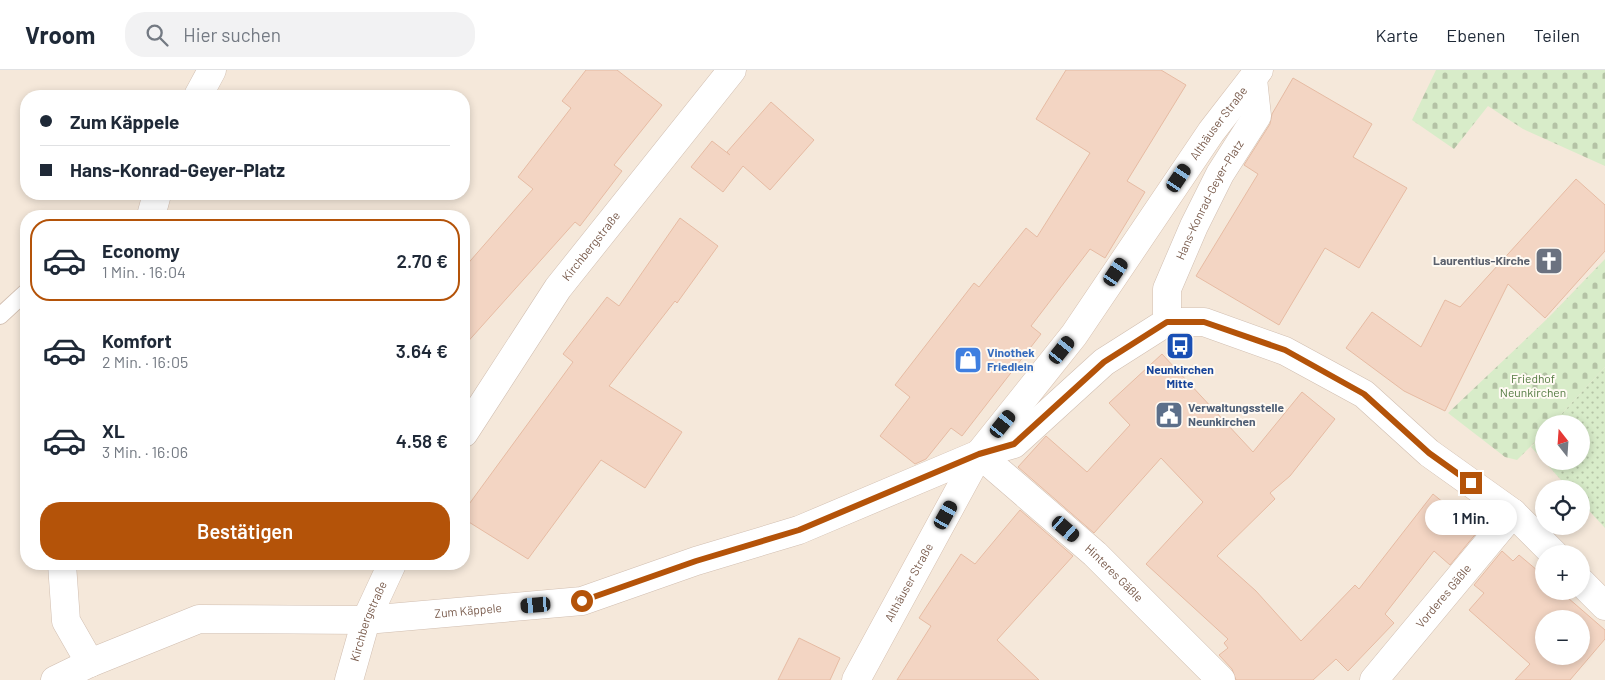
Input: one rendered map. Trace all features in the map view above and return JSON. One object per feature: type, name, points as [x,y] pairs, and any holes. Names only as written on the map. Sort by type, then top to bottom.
[{"type":"street","points":[[201,90],[212,70]]},
{"type":"street","name":"Kirchbergstraße","points":[[470,424],[558,288],[732,70]]},
{"type":"street","name":"Hans-Konrad-Geyer-Platz","points":[[1167,322],[1167,289],[1194,226],[1220,174],[1257,116],[1256,74]]},
{"type":"street","name":"Althäuser Straße","points":[[856,680],[979,454],[1074,335],[1211,132],[1256,74]]},
{"type":"street","points":[[979,454],[1014,444],[1104,362],[1167,322],[1204,322],[1285,350],[1364,394],[1429,453],[1513,513],[1545,545]]},
{"type":"street","name":"Zum Käppele","points":[[55,680],[90,663],[199,619],[366,620],[582,601],[696,561],[799,530],[979,454]]},
{"type":"street","name":"Hinteres Gäßle","points":[[979,454],[1095,554],[1221,680]]},
{"type":"street","name":"Vorderes Gäßle","points":[[1374,680],[1513,513]]},
{"type":"street","points":[[62,570],[66,621],[90,663]]},
{"type":"street","name":"Kirchbergstraße","points":[[349,680],[366,620],[389,570]]},
{"type":"street","points":[[1590,591],[1605,606]]},
{"type":"lane","points":[[0,316],[20,298]]},
{"type":"shaded area","points":[[0,70],[1605,70],[1605,680],[0,680]]},
{"type":"green space","points":[[1436,70],[1605,70],[1605,166],[1523,129],[1488,106],[1454,149],[1412,120]]},
{"type":"green space","name":"Friedhof Neunkirchen","points":[[1605,259],[1605,367],[1560,415],[1535,415],[1535,442],[1517,460],[1505,457],[1448,413],[1548,318]]},
{"type":"green space","points":[[1605,367],[1605,528],[1590,512],[1590,480],[1561,480],[1552,470],[1590,470],[1590,415],[1560,415]]},
{"type":"green space","points":[[1535,443],[1535,451],[1531,447]]},
{"type":"building","points":[[586,70],[617,70],[662,105],[614,165],[622,171],[580,226],[575,222],[470,339],[470,261],[533,189],[518,177],[571,108],[562,101]]},
{"type":"building","points":[[1066,70],[1161,70],[1186,85],[1127,181],[1145,192],[1105,258],[1090,249],[1031,326],[1041,334],[962,436],[951,428],[926,459],[915,464],[880,436],[910,397],[895,385],[974,283],[979,287],[1026,228],[1037,237],[1090,153],[1036,119]]},
{"type":"building","points":[[1293,78],[1372,124],[1353,157],[1407,188],[1359,268],[1325,248],[1279,325],[1196,276],[1258,174],[1244,165],[1270,124],[1272,114]]},
{"type":"building","points":[[771,102],[814,140],[770,190],[743,166],[723,192],[691,167],[712,141],[730,155],[727,152]]},
{"type":"building","points":[[1576,179],[1605,205],[1605,251],[1545,318],[1508,284],[1445,411],[1404,391],[1346,348],[1372,312],[1421,347],[1445,300],[1460,307]]},
{"type":"building","points":[[680,218],[718,246],[677,303],[675,301],[609,386],[682,432],[645,488],[601,460],[528,559],[470,523],[470,503],[573,362],[563,354],[607,297],[619,306]]},
{"type":"building","points":[[1162,354],[1253,452],[1302,392],[1335,419],[1290,476],[1270,493],[1275,499],[1217,556],[1256,591],[1301,641],[1355,585],[1359,589],[1433,494],[1478,531],[1450,565],[1434,551],[1385,614],[1394,623],[1348,671],[1336,659],[1313,680],[1236,680],[1232,669],[1219,655],[1228,648],[1224,643],[1228,639],[1146,564],[1203,502],[1161,458],[1094,533],[1018,467],[1046,436],[1087,472],[1130,425],[1109,403]]},
{"type":"building","points":[[1020,510],[1073,556],[997,640],[1039,680],[897,680],[931,626],[919,618],[961,554],[975,564]]},
{"type":"building","points":[[1502,551],[1513,561],[1519,555],[1535,568],[1535,600],[1570,600],[1582,610],[1535,610],[1535,665],[1583,665],[1570,680],[1515,680],[1530,664],[1469,610],[1484,593],[1474,585]]},
{"type":"building","points":[[1590,617],[1605,630],[1605,639],[1590,657]]},
{"type":"building","points":[[799,638],[840,658],[830,680],[778,680]]},
{"type":"place","name":"Laurentius-Kirche","points":[[1549,261]]},
{"type":"place","name":"Neunkirchen Mitte","points":[[1180,346]]},
{"type":"place","name":"Vinothek Friedlein","points":[[968,360]]},
{"type":"place","name":"Verwaltungsstelle Neunkirchen","points":[[1169,415]]},
{"type":"route","points":[[582,601],[696,561],[799,530],[979,454],[1014,444],[1104,362],[1167,322],[1204,322],[1285,350],[1364,394],[1429,453],[1471,483]]}]
